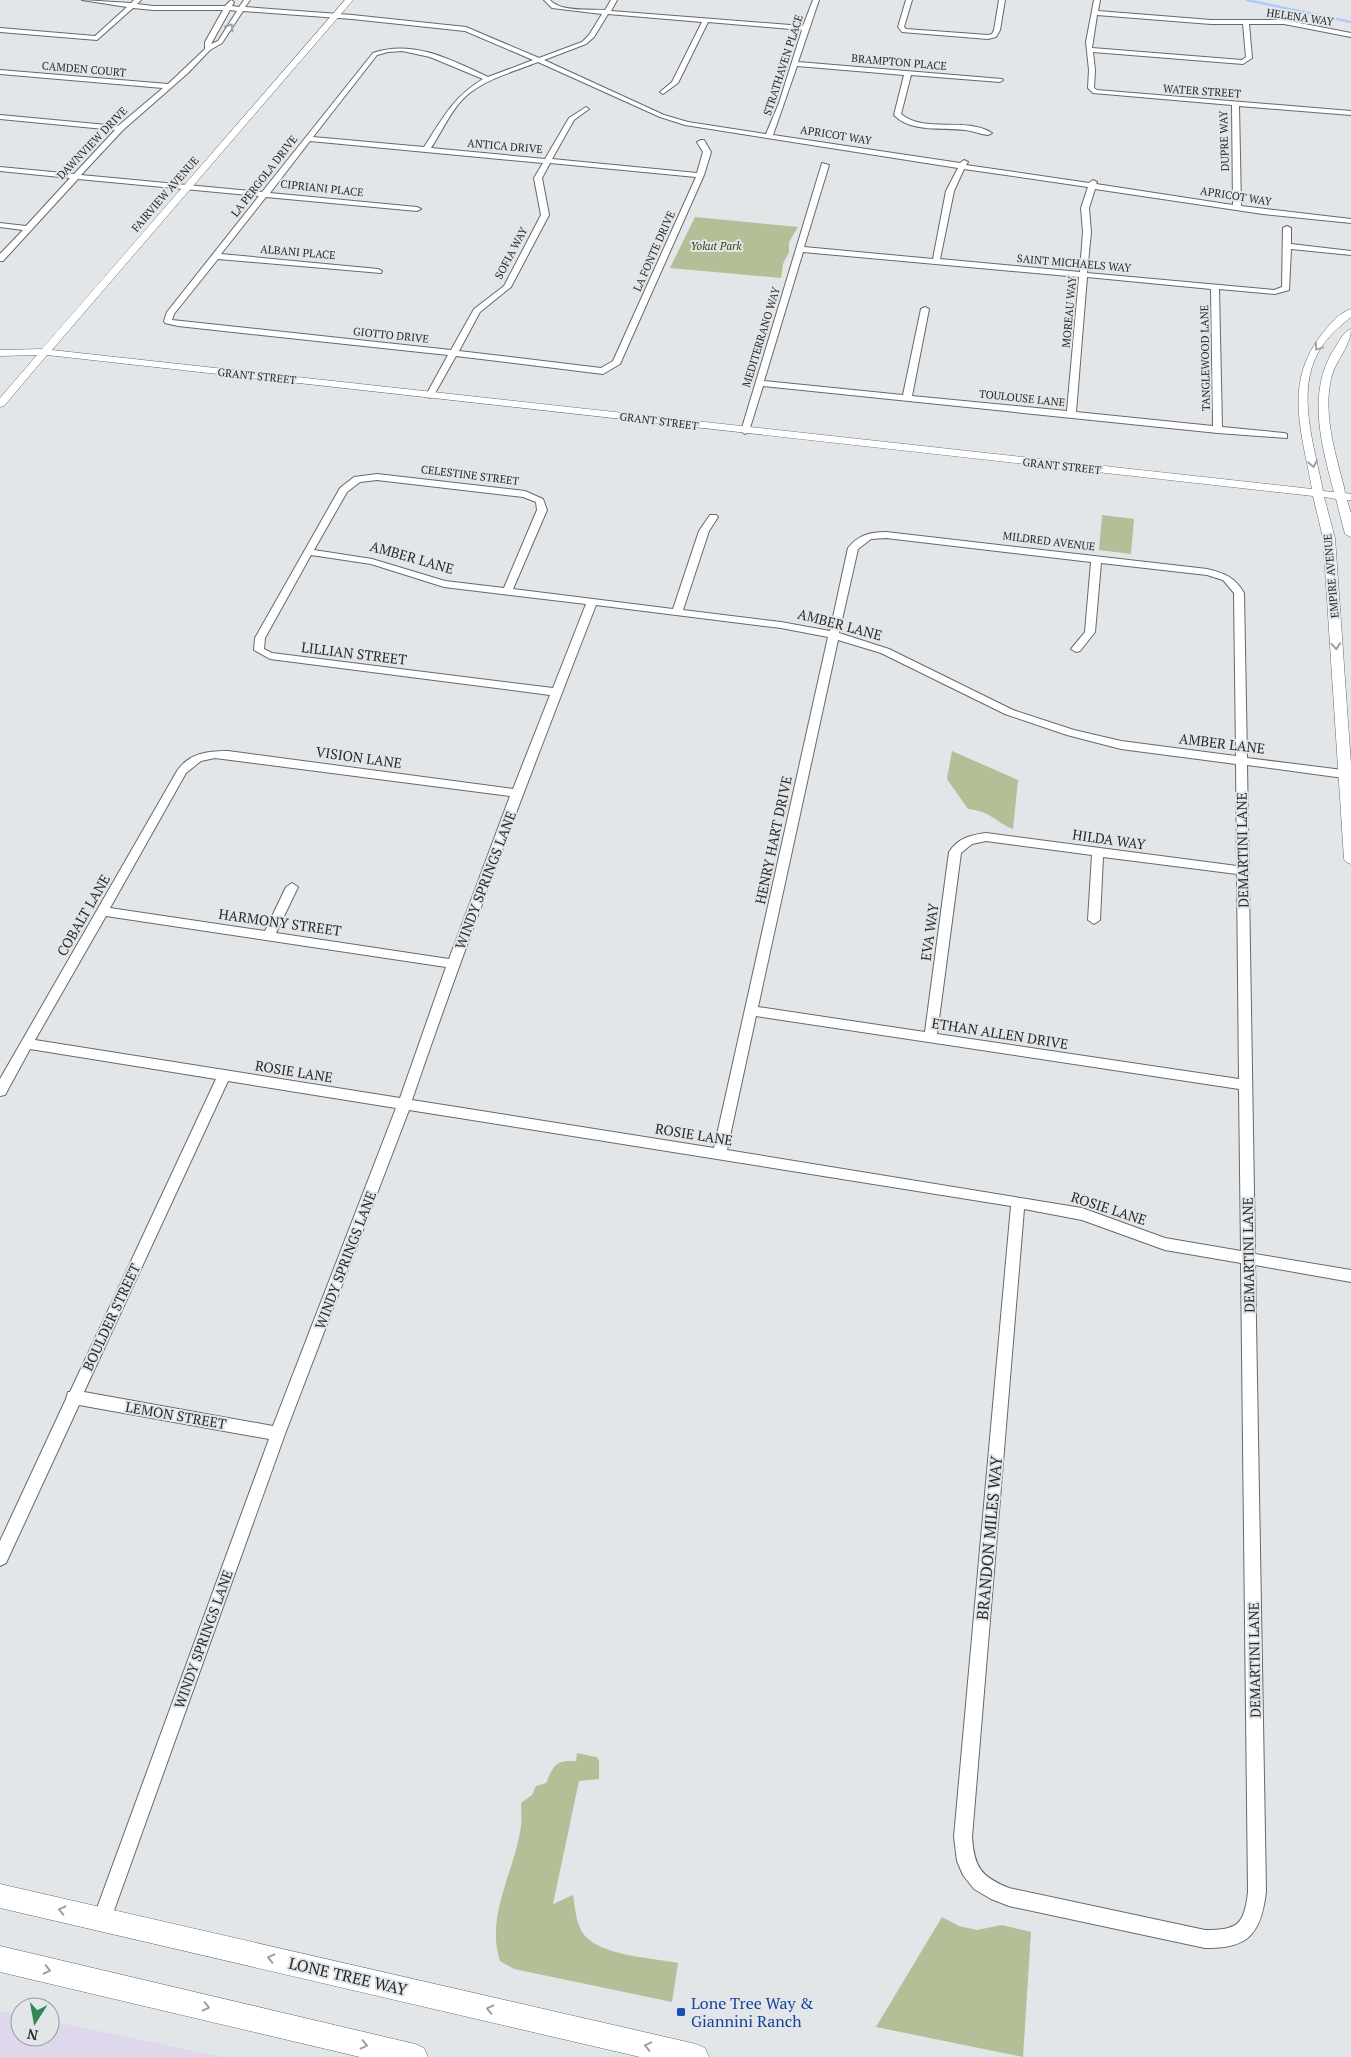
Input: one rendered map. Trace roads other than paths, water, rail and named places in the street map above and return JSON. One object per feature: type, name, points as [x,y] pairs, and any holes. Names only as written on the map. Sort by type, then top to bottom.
[{"type":"main road","name":"LONE TREE WAY","points":[[0,1896],[696,2057]]},
{"type":"main road","points":[[0,1959],[415,2057]]},
{"type":"street","name":"APRICOT WAY","points":[[85,0],[136,2],[153,8],[244,4],[466,29],[546,59],[679,117],[770,135]]},
{"type":"street","name":"FAIRVIEW AVENUE","points":[[0,404],[349,0]]},
{"type":"street","points":[[548,0],[552,6],[565,9],[805,28]]},
{"type":"street","points":[[426,150],[454,106],[468,91],[488,79],[584,48],[584,43],[592,36],[614,0]]},
{"type":"street","name":"STRATHAVEN PLACE","points":[[770,135],[796,64],[805,28],[816,0]]},
{"type":"street","points":[[909,0],[901,28],[904,31],[988,38],[994,36],[997,30],[1002,0]]},
{"type":"street","points":[[1097,0],[1093,14],[1089,50],[1242,62],[1249,58],[1246,21]]},
{"type":"street","points":[[0,30],[98,38],[136,2]]},
{"type":"street","name":"DAWNVIEW DRIVE","points":[[208,49],[208,42],[231,4]]},
{"type":"street","name":"DAWNVIEW DRIVE","points":[[0,259],[120,128],[167,86],[186,72],[208,49],[220,42],[244,4]]},
{"type":"street","name":"HELENA WAY","points":[[1093,14],[1211,22],[1284,22],[1351,35]]},
{"type":"street","points":[[663,92],[675,83],[706,20]]},
{"type":"street","name":"LA PERGOLA DRIVE","points":[[168,321],[170,314],[375,54],[383,50],[396,48],[442,59],[488,79]]},
{"type":"street","name":"WATER STREET","points":[[1089,50],[1092,70],[1091,88],[1095,92],[1351,113]]},
{"type":"street","name":"APRICOT WAY","points":[[546,59],[675,121],[1351,221]]},
{"type":"street","name":"BRAMPTON PLACE","points":[[796,64],[1000,80]]},
{"type":"street","name":"CAMDEN COURT","points":[[0,72],[167,86]]},
{"type":"street","points":[[908,73],[897,115],[901,120],[912,123],[969,128],[988,133]]},
{"type":"street","name":"DUPRE WAY","points":[[1235,104],[1237,205]]},
{"type":"street","name":"SOFIA WAY","points":[[430,395],[477,311],[507,287],[544,215],[538,178],[572,119],[586,109]]},
{"type":"street","points":[[0,117],[120,128]]},
{"type":"street","name":"ANTICA DRIVE","points":[[308,139],[700,175]]},
{"type":"street","name":"LA FONTE DRIVE","points":[[610,368],[617,362],[700,175],[707,152],[701,142]]},
{"type":"street","points":[[936,262],[950,191],[963,164]]},
{"type":"street","name":"MEDITERRANO WAY","points":[[745,432],[825,165]]},
{"type":"street","name":"CIPRIANI PLACE","points":[[0,169],[417,209]]},
{"type":"street","name":"MOREAU WAY","points":[[1071,415],[1087,232],[1085,208],[1092,184]]},
{"type":"street","name":"APRICOT WAY","points":[[1237,205],[1351,217]]},
{"type":"street","points":[[0,225],[27,228]]},
{"type":"street","name":"SAINT MICHAELS WAY","points":[[799,249],[1274,292],[1286,288],[1287,228]]},
{"type":"street","points":[[1286,246],[1351,253]]},
{"type":"street","name":"ALBANI PLACE","points":[[216,256],[378,271]]},
{"type":"street","name":"TANGLEWOOD LANE","points":[[1215,287],[1218,430]]},
{"type":"street","points":[[907,398],[925,309]]},
{"type":"street","name":"EMPIRE AVENUE","points":[[1351,312],[1331,329],[1314,351],[1306,373],[1302,404],[1318,494],[1329,538],[1348,774],[1351,859]]},
{"type":"street","name":"GIOTTO DRIVE","points":[[168,321],[178,324],[452,353],[590,371],[603,372],[610,368]]},
{"type":"street","name":"EMPIRE AVENUE","points":[[1351,332],[1334,354],[1326,376],[1323,405],[1346,496],[1351,534]]},
{"type":"street","name":"GRANT STREET","points":[[0,353],[44,352],[745,432],[1346,496]]},
{"type":"street","name":"TOULOUSE LANE","points":[[759,383],[1284,436]]},
{"type":"street","name":"CELESTINE STREET","points":[[308,552],[343,490],[357,479],[377,477],[524,494],[540,501],[542,510],[507,592]]},
{"type":"street","points":[[677,612],[704,531],[713,517]]},
{"type":"street","name":"MILDRED AVENUE","points":[[866,537],[886,535],[1096,559],[1207,572],[1229,579]]},
{"type":"street","name":"HENRY HART DRIVE","points":[[719,1155],[854,548],[858,541],[866,537]]},
{"type":"street","name":"AMBER LANE","points":[[308,552],[356,558],[383,564],[416,577],[444,584],[781,625],[834,635],[886,651],[1009,712],[1070,733],[1121,745],[1348,774]]},
{"type":"street","name":"LILLIAN STREET","points":[[308,552],[260,638],[258,650],[270,656],[556,692]]},
{"type":"street","points":[[1076,649],[1090,632],[1096,559]]},
{"type":"street","name":"DEMARTINI LANE","points":[[1229,579],[1235,584],[1239,593],[1257,1892],[1256,1914],[1245,1932]]},
{"type":"street","name":"WINDY SPRINGS LANE","points":[[102,1919],[278,1434],[404,1104],[453,964],[592,602]]},
{"type":"street","name":"VISION LANE","points":[[197,758],[210,754],[228,755],[518,793]]},
{"type":"street","name":"COBALT LANE","points":[[0,1091],[182,771],[197,758]]},
{"type":"street","name":"HILDA WAY","points":[[971,839],[986,837],[1242,871]]},
{"type":"street","name":"EVA WAY","points":[[930,1038],[955,852],[960,845],[971,839]]},
{"type":"street","points":[[1094,920],[1098,852]]},
{"type":"street","points":[[269,936],[292,887]]},
{"type":"street","name":"HARMONY STREET","points":[[102,911],[453,964]]},
{"type":"street","name":"ETHAN ALLEN DRIVE","points":[[750,1011],[1245,1085]]},
{"type":"street","name":"ROSIE LANE","points":[[27,1044],[1018,1202],[1082,1214],[1166,1244],[1248,1260],[1351,1276]]},
{"type":"street","name":"BOULDER STREET","points":[[0,1558],[73,1397],[224,1076]]},
{"type":"street","name":"BRANDON MILES WAY","points":[[1018,1202],[963,1838],[964,1855],[970,1873],[986,1888],[1029,1901],[1205,1939],[1226,1940],[1245,1932]]},
{"type":"street","name":"LEMON STREET","points":[[73,1397],[278,1434]]},
{"type":"waterway","points":[[1247,0],[1351,22]]},
{"type":"place","name":"Lone Tree Way & Giannini Ranch","points":[[681,2012]]},
{"type":"park label","name":"Yokut Park","points":[[716,246]]}]
